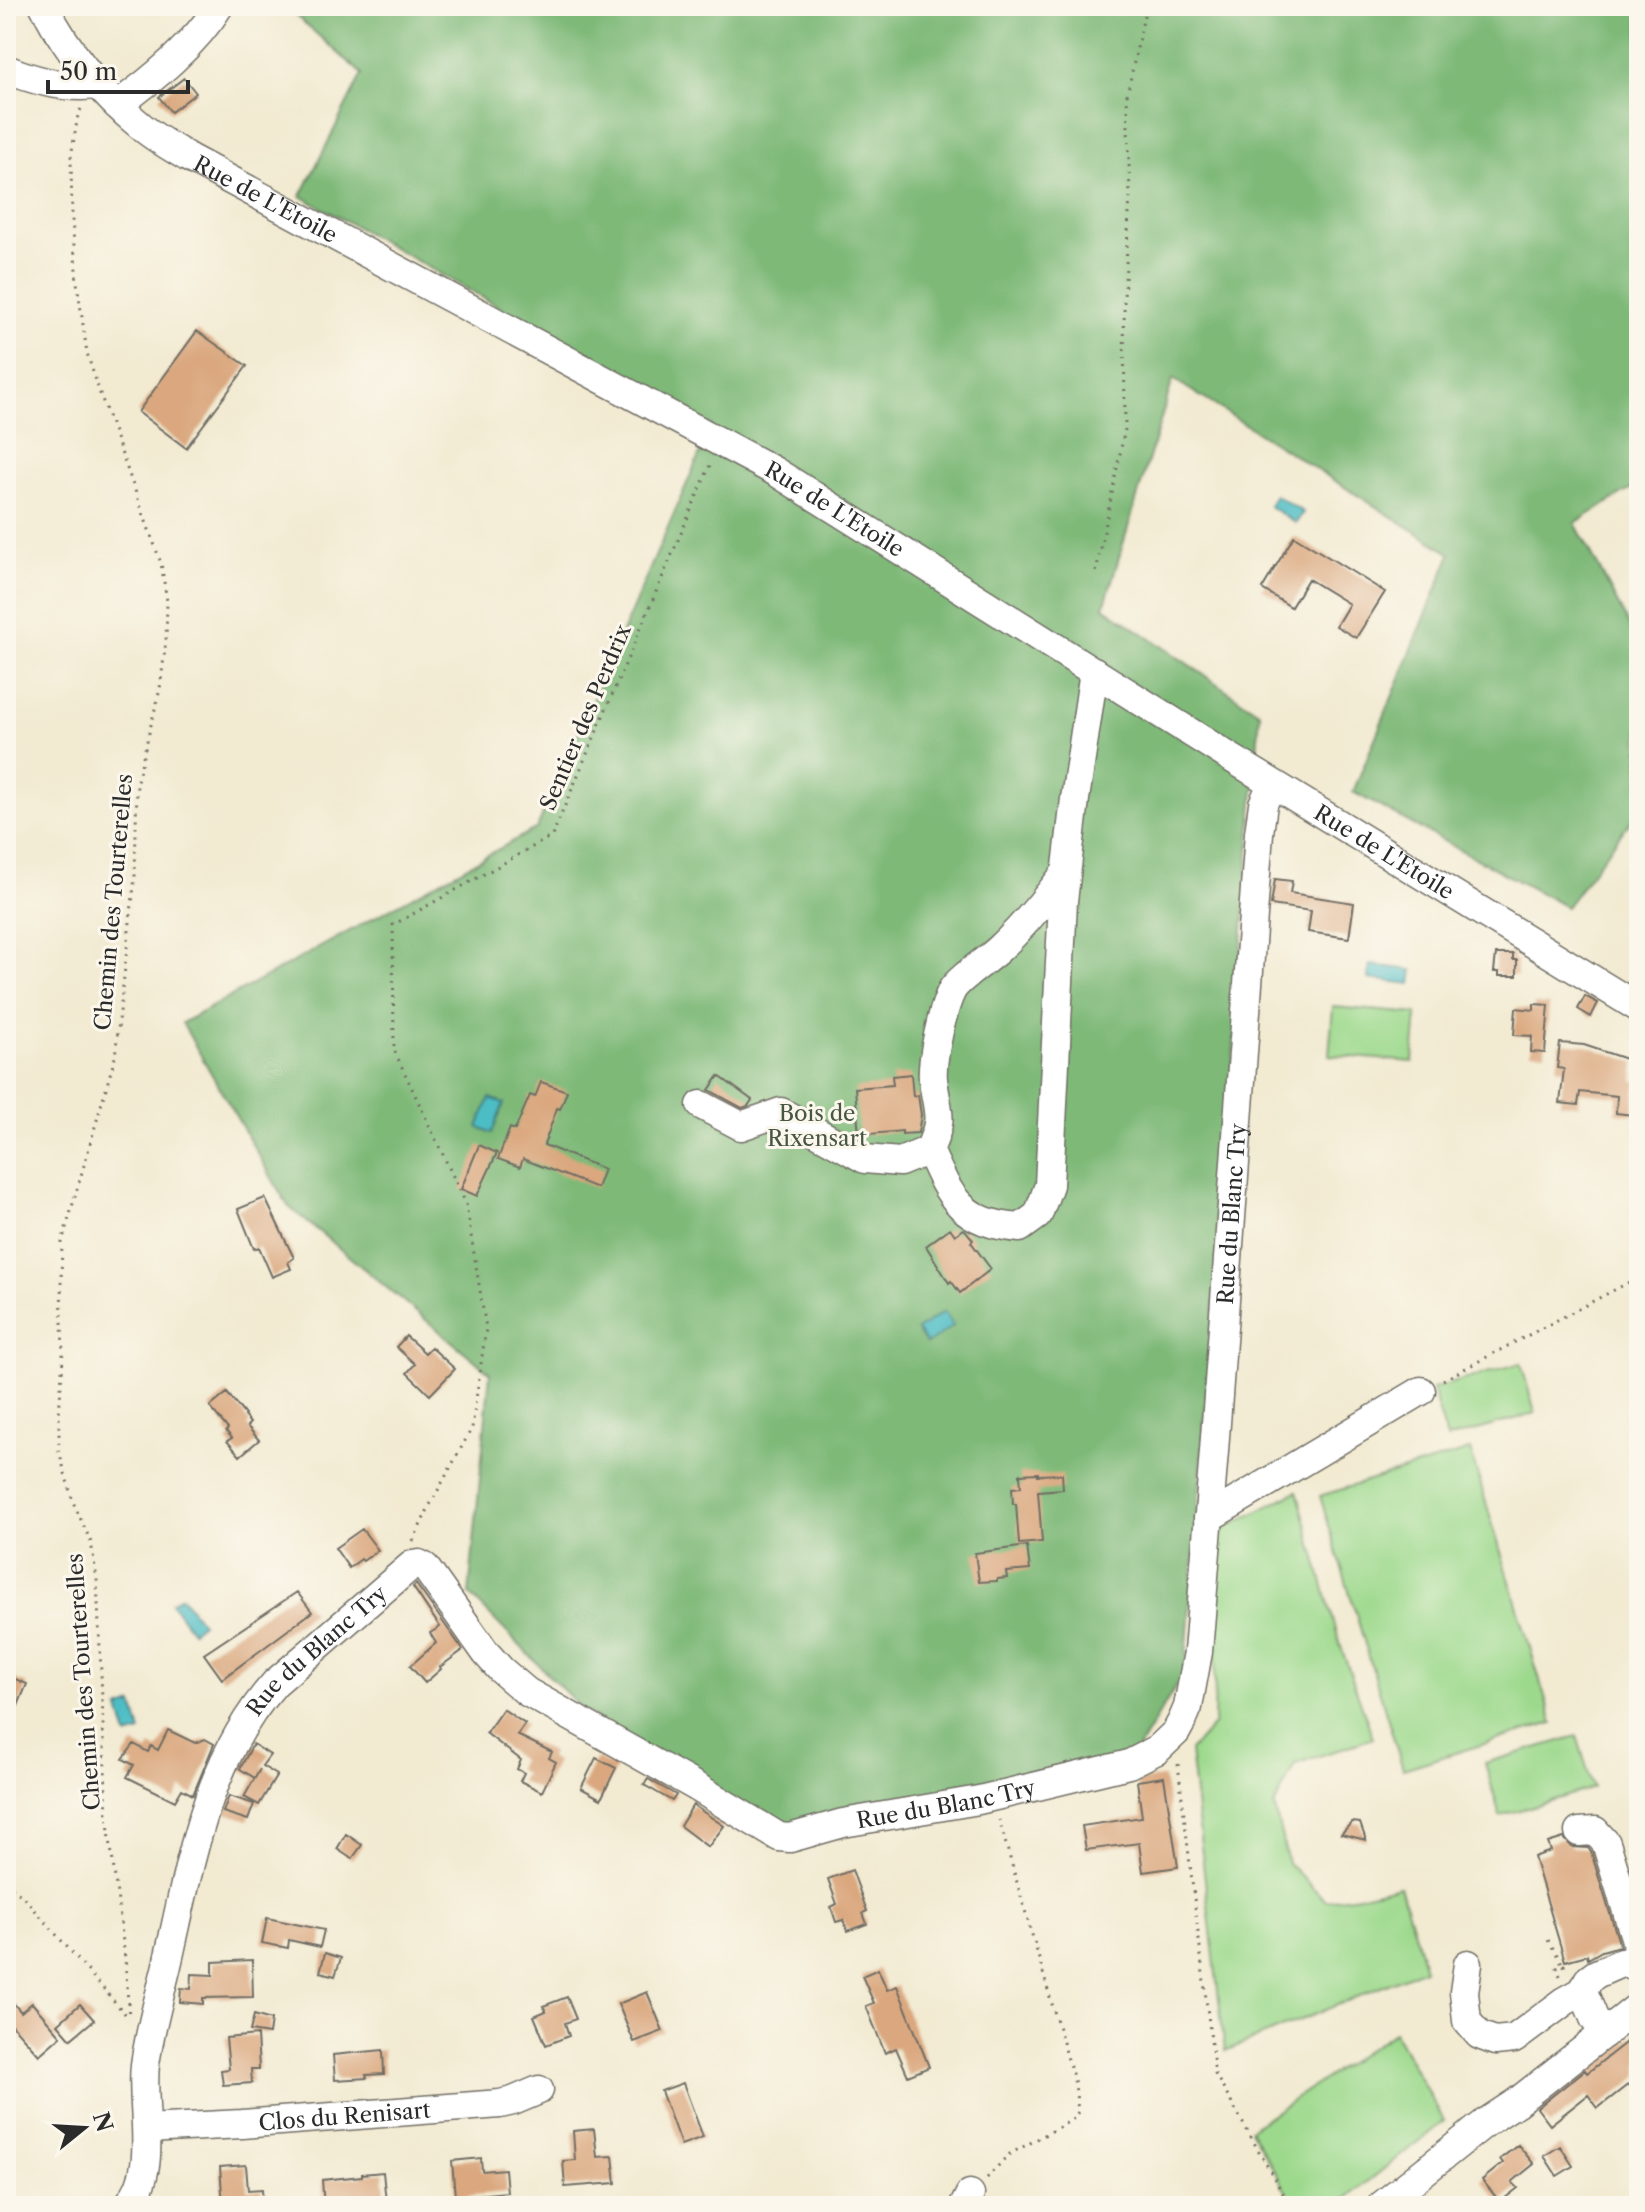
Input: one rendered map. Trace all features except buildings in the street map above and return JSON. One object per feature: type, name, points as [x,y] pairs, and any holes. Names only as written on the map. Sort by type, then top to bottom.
[{"type":"street","name":"Rue de L'Etoile","points":[[44,6],[55,28],[97,85],[144,129],[189,158],[786,478],[1272,784],[1639,1008]]},
{"type":"street","points":[[117,105],[192,43],[219,6]]},
{"type":"street","points":[[6,69],[52,84],[97,85]]},
{"type":"street","points":[[929,1150],[946,1189],[963,1209],[995,1226],[1020,1228],[1038,1215],[1049,1185],[1066,872],[1094,671]]},
{"type":"street","name":"Rue du Blanc Try","points":[[127,2206],[134,2198],[144,2172],[147,2129],[142,2034],[195,1841],[226,1756],[260,1700],[275,1683],[412,1565],[425,1567],[486,1653],[512,1681],[779,1837],[790,1838],[843,1823],[993,1797],[1129,1764],[1157,1750],[1176,1732],[1188,1707],[1194,1679],[1259,833],[1263,804],[1272,784]]},
{"type":"street","points":[[701,1105],[741,1126],[781,1112],[865,1159],[900,1162],[929,1150],[938,1129],[940,1108],[933,1077],[938,1038],[953,988],[1033,915],[1066,872]]},
{"type":"street","points":[[1208,1518],[1421,1391]]},
{"type":"street","points":[[1468,1964],[1464,1992],[1467,2021],[1479,2035],[1495,2041],[1514,2039],[1583,1991],[1588,1980],[1596,1974],[1621,1963],[1638,1967],[1637,1944],[1606,1843],[1595,1831],[1579,1832]]},
{"type":"street","points":[[1583,1991],[1604,2034]]},
{"type":"street","points":[[1381,2206],[1639,2006]]},
{"type":"street","name":"Clos du Renisart","points":[[147,2129],[500,2104],[539,2090]]},
{"type":"path","points":[[1096,572],[1125,429],[1124,298],[1130,196],[1127,95],[1146,6]]},
{"type":"path","name":"Chemin des Tourterelles","points":[[97,85],[78,115],[71,157],[77,282],[87,353],[161,563],[167,601],[160,689],[137,781],[135,877],[115,1057],[62,1242],[63,1357],[59,1451],[73,1502],[91,1542],[97,1579],[107,1815],[125,1958],[129,2018]]},
{"type":"path","name":"Sentier des Perdrix","points":[[412,1565],[413,1537],[472,1428],[486,1328],[466,1204],[394,1050],[393,925],[552,836],[720,442]]},
{"type":"path","points":[[1421,1391],[1639,1277]]},
{"type":"path","points":[[1177,1757],[1215,2074],[1290,2206]]},
{"type":"path","points":[[967,2200],[1008,2155],[1072,2120],[1078,2112],[1075,2084],[993,1797]]},
{"type":"path","points":[[6,1882],[28,1902],[142,2034]]},
{"type":"path","points":[[1548,1940],[1562,1963]]},
{"type":"green space","name":"Bois de Rixensart","points":[[285,6],[1639,6],[1639,484],[1575,523],[1639,644],[1639,810],[1566,907],[1353,792],[1451,554],[1173,379],[1104,607],[1260,713],[1185,1671],[1132,1759],[767,1837],[582,1709],[469,1594],[490,1373],[288,1206],[182,1023],[537,828],[712,426],[301,196],[362,74]]},
{"type":"green space","points":[[1333,1007],[1417,1014],[1413,1062],[1329,1055]]},
{"type":"green space","points":[[1521,1363],[1535,1413],[1447,1439],[1432,1389]]},
{"type":"green space","points":[[1470,1450],[1553,1723],[1403,1769],[1320,1496]]},
{"type":"green space","points":[[1297,1491],[1340,1644],[1373,1738],[1295,1764],[1274,1806],[1288,1863],[1326,1901],[1400,1886],[1425,1969],[1225,2051],[1190,1751],[1214,1724],[1218,1532]]},
{"type":"green space","points":[[1577,1736],[1593,1788],[1500,1816],[1485,1763]]},
{"type":"green space","points":[[1394,2032],[1444,2121],[1337,2206],[1295,2206],[1250,2129]]},
{"type":"water","points":[[1275,495],[1303,512],[1296,523],[1269,506]]},
{"type":"water","points":[[1370,965],[1413,970],[1411,984],[1368,979]]},
{"type":"water","points":[[490,1098],[504,1103],[492,1133],[478,1127]]},
{"type":"water","points":[[944,1312],[953,1326],[926,1344],[917,1330]]},
{"type":"water","points":[[181,1596],[202,1623],[192,1631],[171,1603]]},
{"type":"water","points":[[133,1704],[141,1732],[127,1736],[119,1709]]}]
